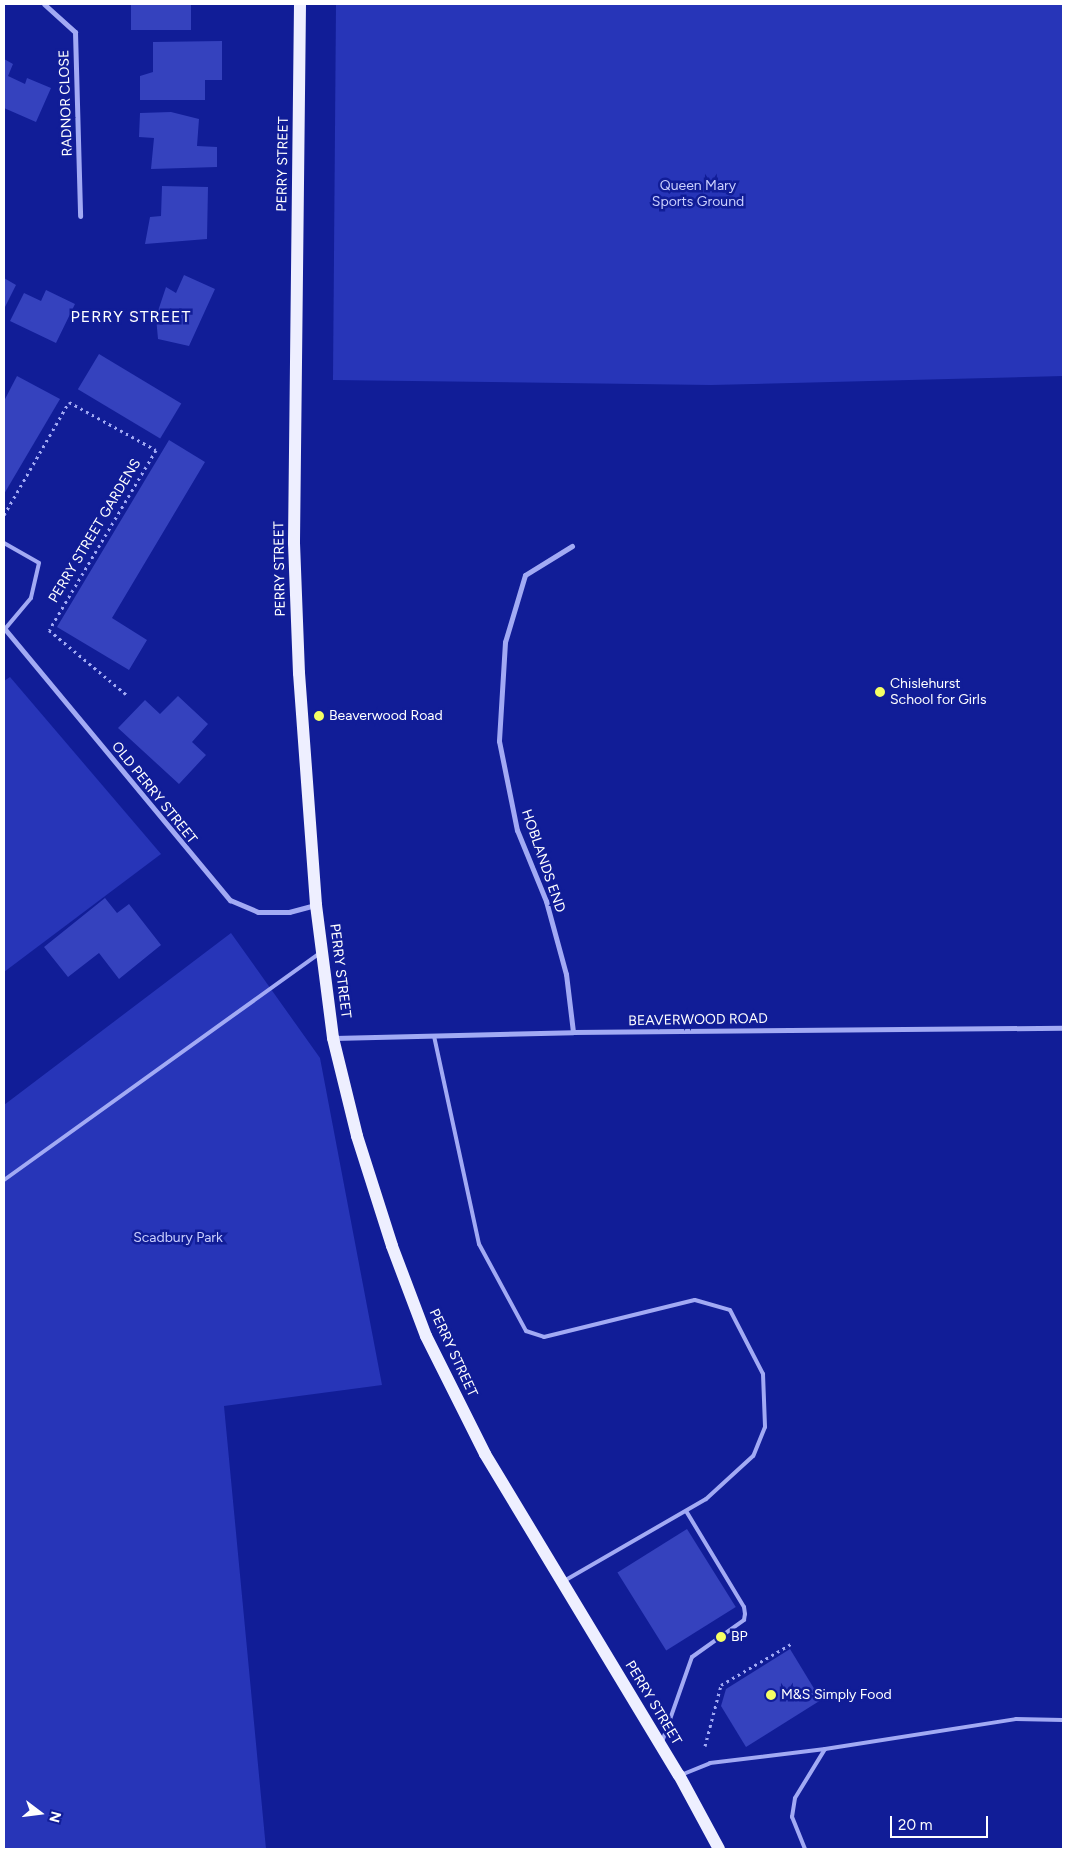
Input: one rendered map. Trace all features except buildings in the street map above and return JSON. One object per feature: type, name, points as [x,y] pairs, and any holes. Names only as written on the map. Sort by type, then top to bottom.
[{"type":"main road","name":"PERRY STREET","points":[[300,4],[294,543],[299,673],[316,905],[334,1038],[357,1136],[392,1246],[426,1336],[485,1454],[661,1745],[720,1849]]},
{"type":"street","name":"RADNOR CLOSE","points":[[44,4],[75,32],[80,216]]},
{"type":"street","name":"HOBLANDS END","points":[[572,546],[526,575],[505,642],[499,741],[517,830],[546,901],[566,974],[573,1032]]},
{"type":"street","name":"OLD PERRY STREET","points":[[4,629],[230,900],[258,912],[289,912],[316,905]]},
{"type":"street","name":"BEAVERWOOD ROAD","points":[[334,1038],[573,1032],[1063,1028]]},
{"type":"lane","name":"OLD PERRY STREET","points":[[4,543],[39,563],[31,598],[4,629]]},
{"type":"lane","points":[[4,1180],[322,952]]},
{"type":"lane","points":[[434,1036],[479,1244],[526,1331],[544,1337],[695,1300],[730,1310],[763,1374],[765,1427],[753,1456],[706,1499],[562,1582]]},
{"type":"lane","points":[[661,1745],[692,1657],[744,1620],[745,1614],[744,1607],[686,1511]]},
{"type":"lane","points":[[679,1776],[710,1762],[825,1749],[1016,1720],[1063,1720]]},
{"type":"lane","points":[[805,1849],[792,1817],[796,1798],[825,1749]]},
{"type":"path","name":"PERRY STREET GARDENS","points":[[4,514],[69,402],[156,450],[49,630],[127,695]]},
{"type":"path","points":[[704,1748],[721,1685],[791,1644]]},
{"type":"green space","name":"Queen Mary Sports Ground","points":[[336,4],[1063,4],[1063,376],[711,385],[333,380]]},
{"type":"green space","points":[[10,677],[161,854],[4,972],[4,681]]},
{"type":"green space","name":"Scadbury Park","points":[[231,933],[320,1058],[382,1385],[224,1406],[266,1849],[4,1849],[4,1105]]},
{"type":"place","name":"Chislehurst School for Girls","points":[[880,692]]},
{"type":"place","name":"Beaverwood Road","points":[[319,716]]},
{"type":"place","name":"BP","points":[[721,1637]]},
{"type":"place","name":"M&S Simply Food","points":[[771,1695]]},
{"type":"district","name":"PERRY STREET","points":[[131,317]]}]
